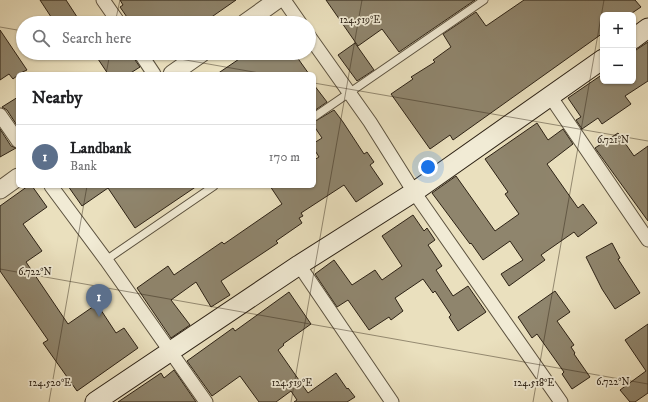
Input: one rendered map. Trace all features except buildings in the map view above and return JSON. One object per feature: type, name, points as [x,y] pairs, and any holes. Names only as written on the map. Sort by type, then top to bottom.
[{"type":"main road","points":[[636,37],[648,28]]},
{"type":"main road","points":[[95,402],[300,265],[414,192],[600,61]]},
{"type":"street","points":[[103,0],[114,16]]},
{"type":"street","points":[[255,16],[278,0]]},
{"type":"street","points":[[284,0],[295,16]]},
{"type":"street","points":[[316,46],[370,122],[414,192],[561,402]]},
{"type":"street","points":[[145,60],[153,72]]},
{"type":"street","points":[[175,72],[192,60]]},
{"type":"street","points":[[550,96],[648,240]]},
{"type":"street","points":[[0,116],[16,138]]},
{"type":"street","points":[[0,190],[16,178]]},
{"type":"street","points":[[52,188],[106,260],[206,402]]},
{"type":"street","points":[[300,265],[392,402]]},
{"type":"lane","points":[[316,116],[484,0]]},
{"type":"lane","points":[[106,260],[211,188]]},
{"type":"place","name":"Landbank","points":[[99,317]]}]
